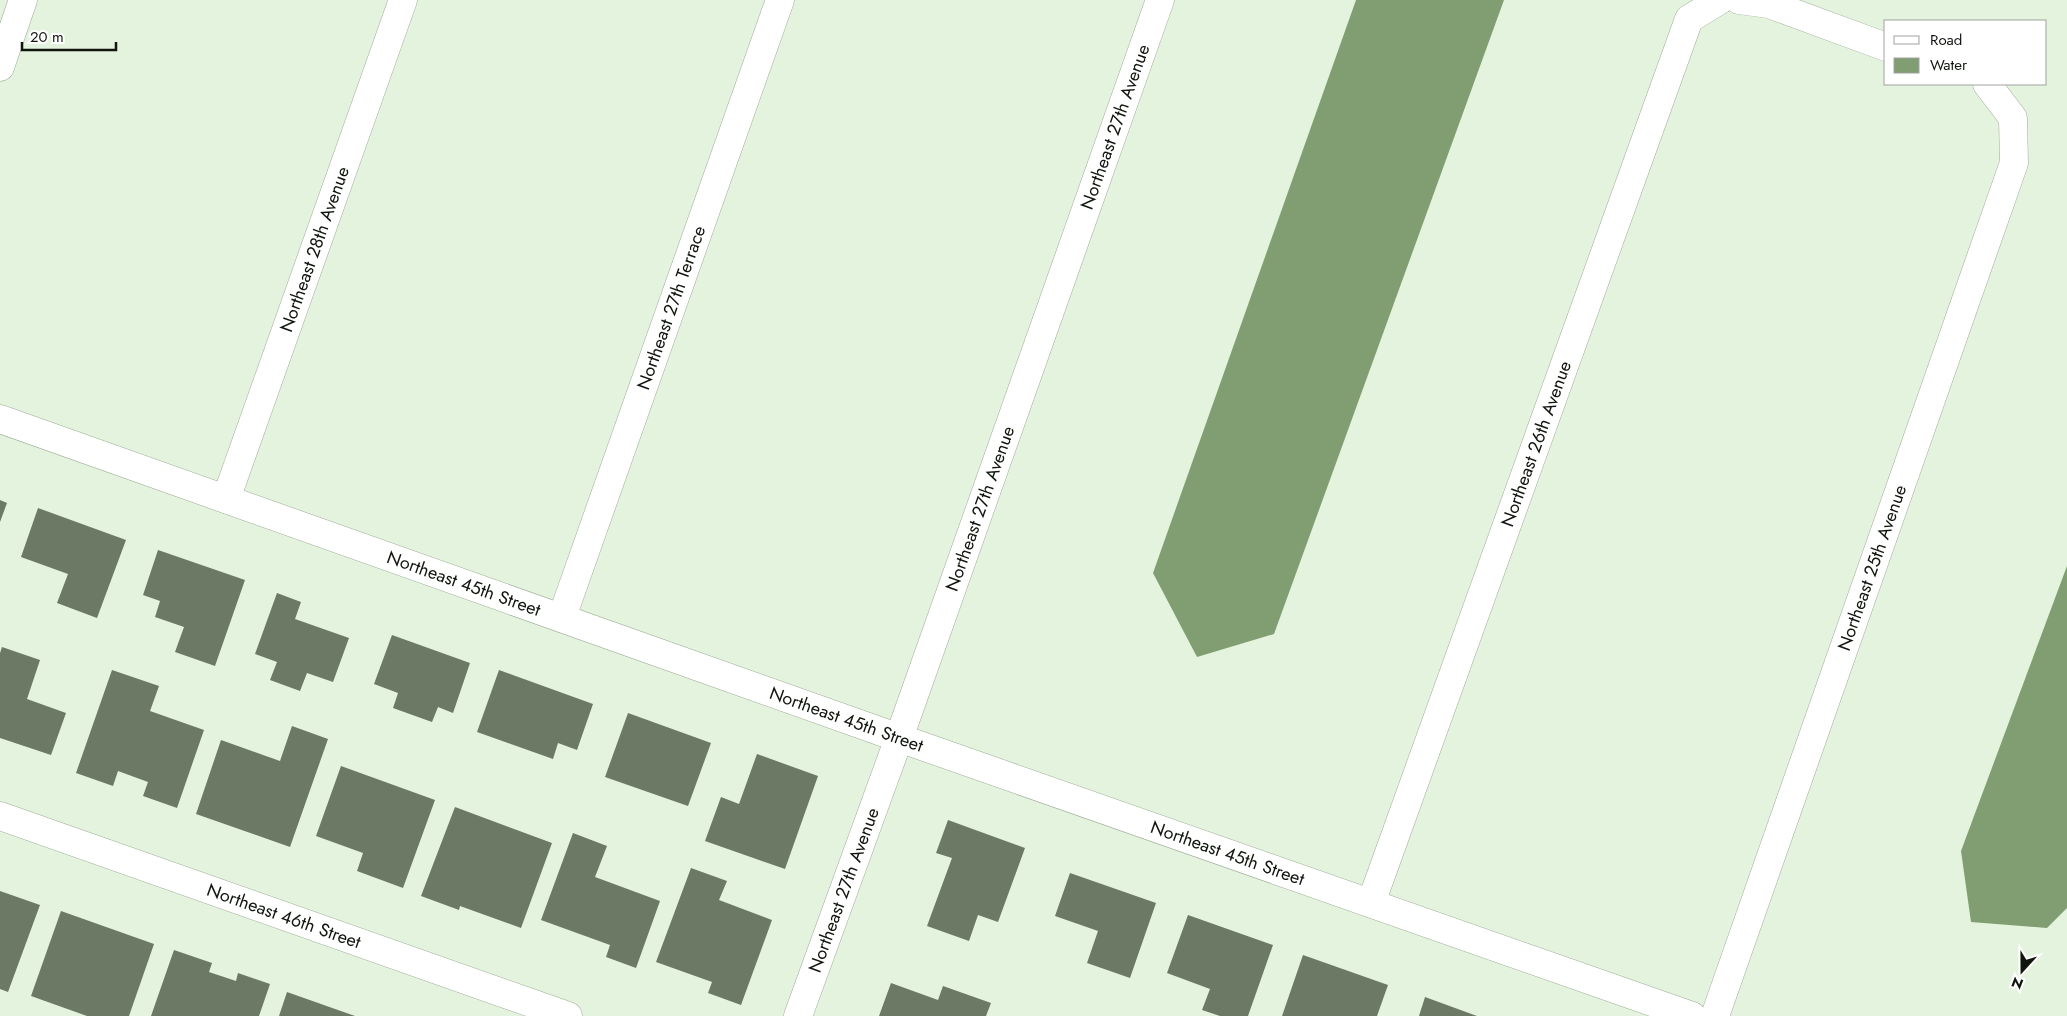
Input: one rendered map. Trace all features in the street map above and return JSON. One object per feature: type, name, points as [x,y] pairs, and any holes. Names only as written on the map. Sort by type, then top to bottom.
[{"type":"street","points":[[0,67],[24,0]]},
{"type":"street","name":"Northeast 28th Avenue","points":[[226,499],[403,0]]},
{"type":"street","name":"Northeast 27th Terrace","points":[[562,617],[780,0]]},
{"type":"street","name":"Northeast 27th Avenue","points":[[798,1016],[899,738],[1160,0]]},
{"type":"street","name":"Northeast 26th Avenue","points":[[1371,903],[1689,19],[1720,0]]},
{"type":"street","points":[[1739,0],[1769,4],[1884,46]]},
{"type":"street","name":"Northeast 25th Avenue","points":[[1715,1016],[2014,163],[2013,118],[1988,85]]},
{"type":"street","name":"Northeast 45th Street","points":[[0,419],[899,738],[1692,1016]]},
{"type":"street","name":"Northeast 46th Street","points":[[0,816],[568,1016]]},
{"type":"water","points":[[1356,0],[1504,0],[1274,634],[1197,657],[1153,573]]},
{"type":"water","points":[[2067,566],[2067,908],[2047,928],[1971,922],[1961,851]]},
{"type":"building","points":[[0,500],[7,503],[0,522]]},
{"type":"building","points":[[38,508],[126,540],[97,618],[57,603],[68,574],[21,557]]},
{"type":"building","points":[[158,550],[245,580],[215,666],[175,652],[184,627],[155,617],[160,601],[143,595]]},
{"type":"building","points":[[277,593],[301,602],[295,619],[349,638],[333,682],[307,673],[300,691],[270,680],[277,662],[255,654]]},
{"type":"building","points":[[392,635],[470,663],[453,713],[438,707],[432,722],[393,708],[398,693],[374,684]]},
{"type":"building","points":[[2,647],[40,660],[27,699],[66,713],[51,755],[0,738],[0,653]]},
{"type":"building","points":[[112,670],[159,686],[150,711],[204,730],[177,808],[143,796],[148,782],[118,771],[113,786],[76,773]]},
{"type":"building","points":[[499,670],[593,704],[577,750],[558,743],[553,759],[477,732]]},
{"type":"building","points":[[628,713],[711,743],[688,806],[605,777]]},
{"type":"building","points":[[292,726],[328,739],[290,847],[196,814],[221,740],[280,761]]},
{"type":"building","points":[[757,754],[818,776],[785,869],[705,841],[721,797],[739,804]]},
{"type":"building","points":[[341,766],[435,800],[403,888],[357,871],[363,853],[316,836]]},
{"type":"building","points":[[455,807],[552,843],[521,928],[460,906],[459,910],[421,896]]},
{"type":"building","points":[[948,820],[1025,848],[998,922],[978,915],[969,941],[927,926],[952,858],[936,853]]},
{"type":"building","points":[[573,833],[607,846],[595,877],[660,901],[636,968],[606,957],[610,945],[541,920]]},
{"type":"building","points":[[691,868],[727,881],[719,900],[772,920],[741,1005],[708,993],[712,982],[656,962]]},
{"type":"building","points":[[1070,873],[1156,903],[1130,978],[1087,963],[1098,931],[1055,916]]},
{"type":"building","points":[[0,891],[40,905],[8,992],[0,989]]},
{"type":"building","points":[[61,911],[154,944],[129,1016],[87,1016],[31,996]]},
{"type":"building","points":[[1188,915],[1273,945],[1248,1016],[1220,1016],[1202,1010],[1210,989],[1167,973]]},
{"type":"building","points":[[174,950],[212,963],[209,972],[236,981],[238,973],[270,984],[259,1016],[151,1016]]},
{"type":"building","points":[[1303,955],[1388,985],[1377,1016],[1282,1016]]},
{"type":"building","points":[[891,983],[938,1000],[943,986],[991,1003],[986,1016],[879,1016]]},
{"type":"building","points":[[287,992],[355,1016],[279,1016]]},
{"type":"building","points":[[1425,997],[1477,1016],[1419,1016]]}]
